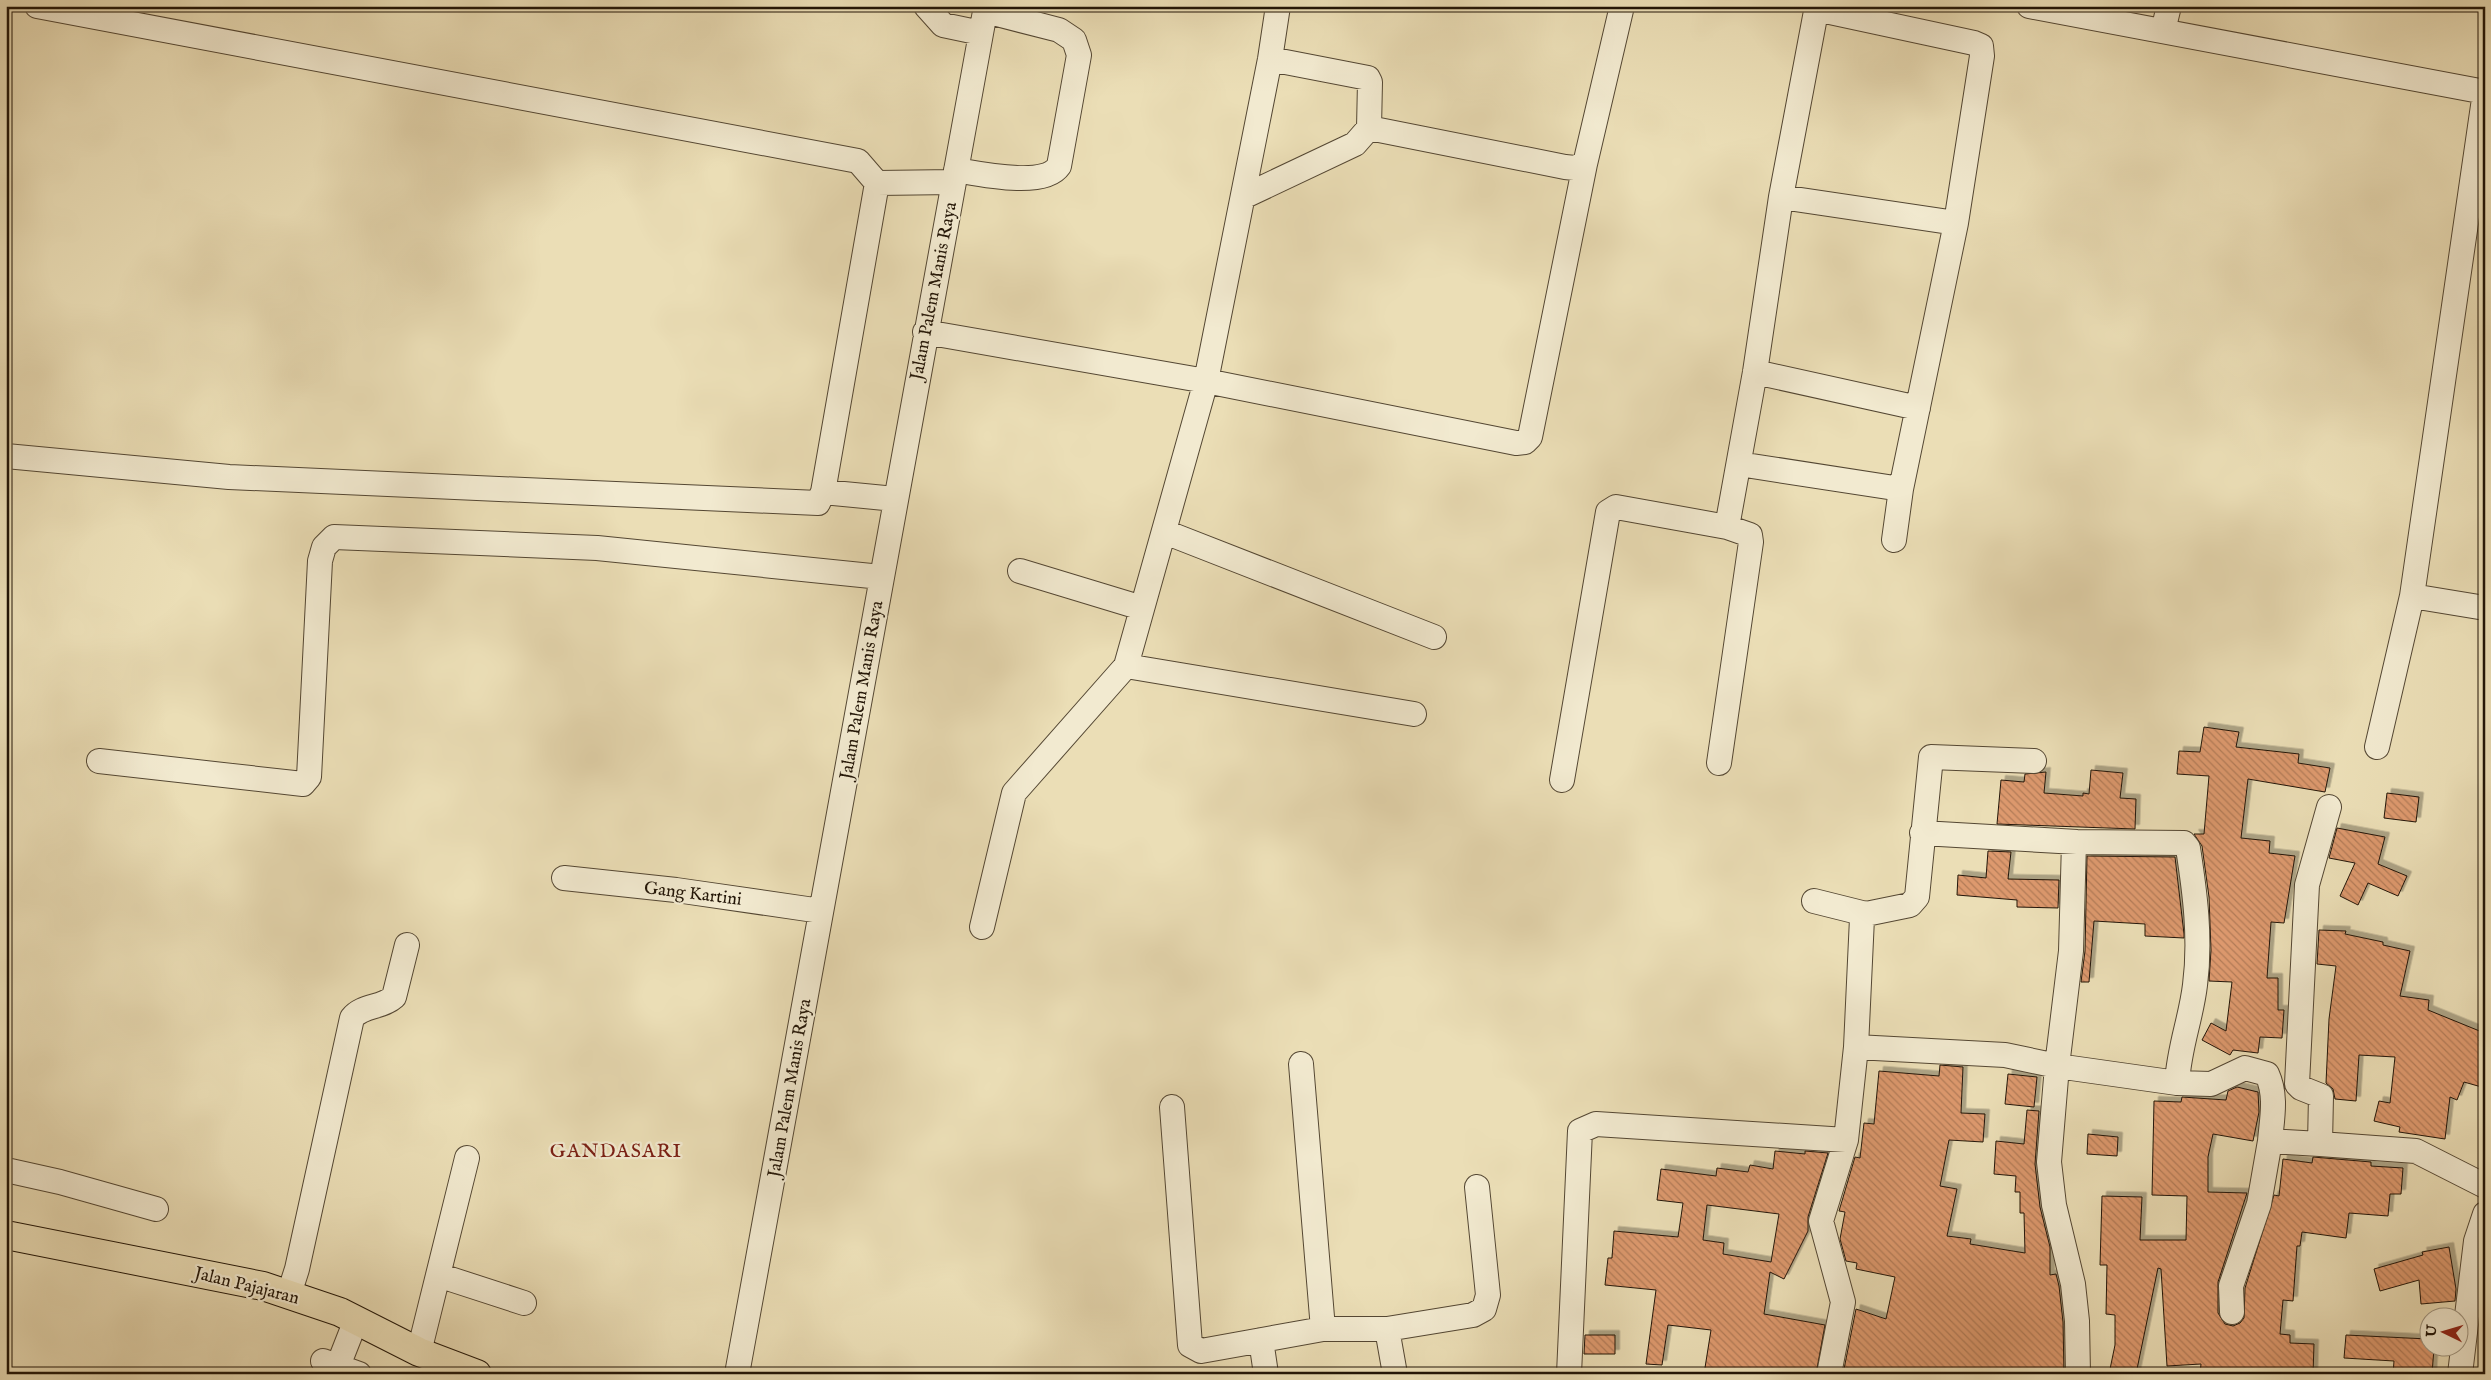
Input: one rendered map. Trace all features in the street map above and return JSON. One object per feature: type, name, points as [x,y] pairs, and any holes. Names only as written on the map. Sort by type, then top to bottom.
[{"type":"main road","name":"Jalan Pajajaran","points":[[6,1235],[129,1258],[262,1286],[290,1294],[356,1320],[419,1352],[474,1373]]},
{"type":"street","points":[[6,456],[229,477],[798,504],[818,503],[823,492],[877,183],[858,160],[37,6]]},
{"type":"street","points":[[877,183],[955,176],[1027,178],[1045,176],[1054,172],[1058,166],[1079,55],[1074,40],[1058,30],[984,17],[943,25],[926,6]]},
{"type":"street","points":[[982,927],[1014,793],[1126,666],[1206,381],[1270,59],[1278,6]]},
{"type":"street","points":[[925,332],[1206,381],[1506,441],[1525,442],[1530,437],[1585,164],[1622,6]]},
{"type":"street","points":[[2029,6],[2485,92],[2412,596],[2377,746]]},
{"type":"street","points":[[2163,31],[2168,6]]},
{"type":"street","points":[[1727,527],[1755,372],[1781,197],[1816,8],[1981,46],[1982,56],[1956,223],[1901,488],[1894,540]]},
{"type":"street","name":"Jalam Palem Manis Raya","points":[[737,1374],[925,332],[984,17]]},
{"type":"street","points":[[1243,197],[1355,144],[1369,128],[1370,82],[1368,78],[1270,59]]},
{"type":"street","points":[[1369,128],[1565,167],[1575,168],[1585,164]]},
{"type":"street","points":[[1781,197],[1956,223]]},
{"type":"street","points":[[1755,372],[1918,408]]},
{"type":"street","points":[[1739,464],[1901,488]]},
{"type":"street","points":[[823,492],[895,499]]},
{"type":"street","points":[[1562,780],[1608,512],[1616,507],[1727,527],[1750,535],[1751,542],[1719,763]]},
{"type":"street","points":[[1165,532],[1434,637]]},
{"type":"street","points":[[100,761],[302,784],[309,777],[320,561],[324,547],[334,537],[597,548],[881,577]]},
{"type":"street","points":[[1020,571],[1142,608]]},
{"type":"street","points":[[2412,596],[2485,608]]},
{"type":"street","points":[[1126,666],[1414,714]]},
{"type":"street","points":[[1814,901],[1866,914],[1910,905],[1914,901],[1932,756],[2034,761]]},
{"type":"street","points":[[2320,1144],[2321,1096],[2296,1084],[2307,885],[2329,807]]},
{"type":"street","points":[[1922,833],[2074,842],[2184,843],[2188,848],[2194,892],[2197,966],[2195,987],[2181,1046],[2177,1083]]},
{"type":"street","points":[[2074,842],[2071,951],[2057,1066],[2049,1162],[2054,1205],[2073,1284],[2077,1321],[2078,1374]]},
{"type":"street","name":"Gang Kartini","points":[[564,878],[676,890],[821,911]]},
{"type":"street","points":[[1829,1374],[1843,1302],[1821,1221],[1846,1140],[1856,1047],[1862,922],[1866,914]]},
{"type":"street","points":[[290,1294],[298,1269],[352,1018],[361,1011],[382,1005],[394,997],[407,945]]},
{"type":"street","points":[[1856,1047],[2005,1055],[2057,1066],[2177,1083],[2211,1084],[2245,1068],[2266,1074],[2272,1086],[2274,1099],[2270,1141],[2259,1204],[2232,1286],[2232,1312]]},
{"type":"street","points":[[1300,1064],[1323,1329]]},
{"type":"street","points":[[1172,1107],[1190,1345],[1201,1351],[1323,1329],[1387,1329],[1473,1315],[1484,1309],[1488,1295],[1477,1187]]},
{"type":"street","points":[[1569,1374],[1580,1131],[1596,1124],[1846,1140]]},
{"type":"street","points":[[2270,1141],[2416,1151],[2485,1186]]},
{"type":"street","points":[[419,1352],[466,1158]]},
{"type":"street","points":[[6,1170],[60,1182],[156,1209]]},
{"type":"street","points":[[2460,1374],[2476,1241],[2485,1214]]},
{"type":"street","points":[[438,1275],[524,1303]]},
{"type":"street","points":[[340,1367],[356,1320]]},
{"type":"street","points":[[1387,1329],[1395,1374]]},
{"type":"street","points":[[1261,1340],[1266,1374]]},
{"type":"building","points":[[2204,727],[2239,732],[2236,747],[2299,754],[2298,763],[2330,768],[2325,792],[2248,779],[2241,838],[2270,841],[2269,853],[2295,856],[2284,923],[2271,922],[2267,978],[2278,978],[2278,1010],[2284,1010],[2282,1038],[2260,1037],[2258,1053],[2233,1050],[2230,1055],[2202,1040],[2211,1023],[2226,1031],[2232,982],[2209,981],[2211,950],[2209,897],[2202,846],[2194,834],[2204,834],[2209,776],[2177,774],[2179,751],[2200,752]]},
{"type":"building","points":[[2091,770],[2123,773],[2120,798],[2136,799],[2135,829],[1997,824],[2001,780],[2024,782],[2025,774],[2046,772],[2044,793],[2083,796],[2083,793],[2089,794]]},
{"type":"building","points":[[2387,793],[2419,797],[2416,822],[2384,818]]},
{"type":"building","points":[[2337,828],[2385,837],[2378,864],[2407,876],[2398,896],[2368,883],[2358,905],[2340,896],[2355,863],[2329,858]]},
{"type":"building","points":[[1988,851],[2011,852],[2008,879],[2059,880],[2058,908],[2017,907],[2017,900],[1957,895],[1958,875],[1986,878]]},
{"type":"building","points":[[2087,856],[2175,857],[2184,938],[2145,936],[2145,924],[2094,921],[2089,982],[2081,982],[2085,951]]},
{"type":"building","points":[[2319,930],[2346,931],[2345,934],[2383,942],[2383,945],[2410,951],[2400,996],[2429,1000],[2428,1010],[2482,1032],[2479,1041],[2485,1043],[2485,1088],[2464,1082],[2457,1100],[2450,1097],[2445,1139],[2399,1132],[2400,1127],[2374,1121],[2379,1101],[2390,1103],[2395,1057],[2359,1055],[2356,1101],[2335,1099],[2333,1089],[2326,1083],[2329,1019],[2336,966],[2317,964]]},
{"type":"building","points":[[1940,1065],[1963,1067],[1961,1113],[1985,1114],[1983,1142],[1949,1140],[1940,1186],[1957,1189],[1947,1236],[1971,1239],[1970,1244],[2025,1253],[2024,1213],[2020,1213],[2020,1192],[2015,1192],[2016,1176],[1994,1174],[1996,1141],[2024,1144],[2027,1110],[2039,1111],[2035,1164],[2040,1207],[2050,1247],[2050,1275],[2056,1274],[2059,1286],[2063,1322],[2064,1374],[1843,1374],[1856,1309],[1886,1319],[1895,1277],[1856,1269],[1857,1263],[1846,1261],[1840,1239],[1845,1212],[1839,1211],[1855,1157],[1860,1158],[1864,1123],[1874,1124],[1879,1071],[1939,1076]]},
{"type":"building","points":[[2008,1074],[2037,1077],[2034,1107],[2005,1104]]},
{"type":"building","points":[[2237,1087],[2258,1092],[2259,1112],[2253,1141],[2213,1134],[2208,1157],[2208,1192],[2247,1193],[2218,1282],[2218,1313],[2225,1324],[2233,1326],[2240,1323],[2244,1318],[2245,1288],[2274,1195],[2279,1196],[2283,1159],[2312,1163],[2313,1157],[2371,1162],[2371,1166],[2403,1168],[2401,1194],[2390,1194],[2388,1216],[2349,1213],[2346,1238],[2302,1232],[2300,1246],[2297,1246],[2293,1301],[2283,1300],[2280,1334],[2290,1335],[2290,1343],[2314,1344],[2313,1374],[2200,1374],[2201,1364],[2167,1366],[2161,1269],[2158,1268],[2136,1374],[2109,1374],[2115,1345],[2115,1315],[2106,1314],[2107,1265],[2100,1265],[2102,1196],[2142,1197],[2140,1240],[2186,1240],[2187,1196],[2152,1195],[2154,1101],[2181,1102],[2182,1097],[2226,1100],[2228,1091]]},
{"type":"building","points":[[2088,1134],[2118,1137],[2117,1156],[2087,1154]]},
{"type":"building","points":[[1775,1151],[1805,1154],[1805,1151],[1828,1153],[1808,1217],[1808,1231],[1784,1279],[1770,1272],[1764,1314],[1825,1325],[1816,1374],[1704,1374],[1711,1330],[1668,1325],[1662,1365],[1646,1364],[1656,1290],[1605,1285],[1608,1258],[1612,1258],[1614,1231],[1678,1237],[1683,1203],[1657,1200],[1661,1169],[1716,1176],[1717,1168],[1748,1172],[1750,1165],[1773,1169]],"holes":[[[1707,1205],[1779,1214],[1771,1262],[1723,1254],[1724,1243],[1703,1240]]]},
{"type":"building","points":[[2449,1247],[2456,1289],[2455,1301],[2421,1304],[2419,1280],[2380,1291],[2374,1269],[2423,1255],[2422,1252]]},
{"type":"building","points":[[1585,1335],[1615,1335],[1615,1354],[1584,1354]]},
{"type":"building","points":[[2346,1335],[2418,1339],[2418,1358],[2433,1358],[2432,1374],[2393,1374],[2394,1361],[2344,1358]]},
{"type":"district","name":"GANDASARI","points":[[616,1150]]}]
